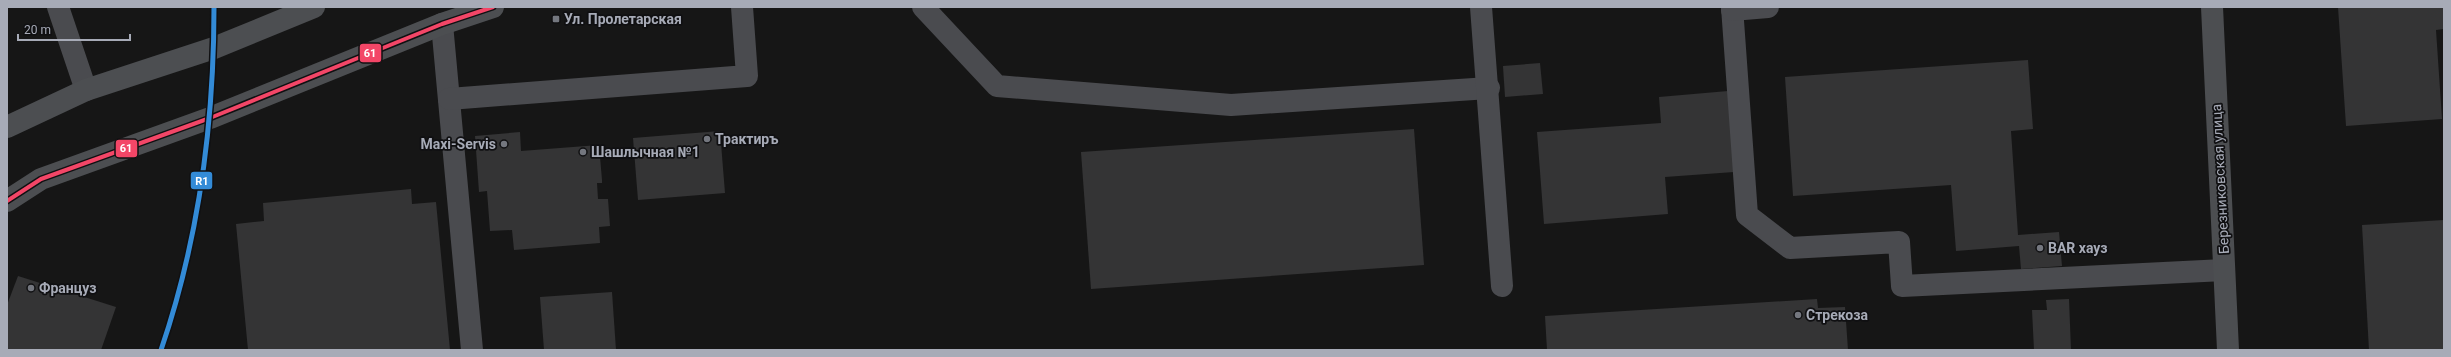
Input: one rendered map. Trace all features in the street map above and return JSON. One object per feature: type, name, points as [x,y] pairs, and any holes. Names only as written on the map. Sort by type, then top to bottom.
[{"type":"main road","points":[[9,127],[86,90],[214,48],[314,7]]},
{"type":"main road","points":[[7,201],[40,179],[210,118],[446,15],[493,7]]},
{"type":"main road","name":"Березниковская улица","points":[[2212,7],[2228,350]]},
{"type":"lane","points":[[58,7],[86,90]]},
{"type":"lane","points":[[449,98],[747,76],[742,7]]},
{"type":"lane","points":[[922,7],[997,86],[1231,105],[1489,88]]},
{"type":"lane","points":[[1482,7],[1502,286]]},
{"type":"lane","points":[[1768,7],[1732,8],[1748,215],[1790,248],[1899,242],[1902,286],[2224,270]]},
{"type":"lane","points":[[446,15],[449,98],[472,350]]},
{"type":"building","points":[[2338,7],[2444,7],[2444,29],[2436,30],[2442,119],[2346,126]]},
{"type":"building","points":[[2028,60],[2033,129],[2011,131],[2018,235],[2059,232],[2062,266],[2021,269],[2019,246],[1956,251],[1951,185],[1793,196],[1785,77]]},
{"type":"building","points":[[1540,63],[1543,94],[1505,97],[1503,66]]},
{"type":"building","points":[[1728,91],[1734,172],[1665,177],[1668,214],[1544,224],[1537,132],[1661,123],[1659,97]]},
{"type":"building","points":[[1414,129],[1424,265],[1091,289],[1081,152]]},
{"type":"building","points":[[720,131],[725,193],[638,200],[633,138]]},
{"type":"building","points":[[520,132],[521,151],[599,145],[602,183],[597,183],[598,199],[608,199],[610,226],[599,227],[600,243],[514,250],[512,230],[490,231],[487,191],[479,192],[475,136]]},
{"type":"building","points":[[411,189],[412,204],[436,202],[450,350],[248,350],[236,224],[264,221],[263,203]]},
{"type":"building","points":[[2444,220],[2444,350],[2369,350],[2362,225]]},
{"type":"building","points":[[18,276],[116,307],[101,350],[7,350],[7,305]]},
{"type":"building","points":[[612,292],[616,350],[544,350],[540,297]]},
{"type":"building","points":[[1817,299],[1818,308],[1845,307],[1848,350],[1547,350],[1545,316]]},
{"type":"building","points":[[2069,299],[2071,350],[2034,350],[2032,310],[2047,310],[2046,300]]},
{"type":"transit line","name":"R1","points":[[161,350],[185,266],[202,181],[211,94],[214,7]]},
{"type":"transit line","name":"61","points":[[7,201],[41,179],[210,118],[442,24],[493,7]]},
{"type":"place","name":"Ул. Пролетарская","points":[[556,19]]},
{"type":"place","name":"Трактиръ","points":[[707,139]]},
{"type":"place","name":"Maxi-Servis","points":[[504,144]]},
{"type":"place","name":"Шашлычная №1","points":[[583,152]]},
{"type":"place","name":"BAR хауз","points":[[2040,248]]},
{"type":"place","name":"Француз","points":[[31,288]]},
{"type":"place","name":"Стрекоза","points":[[1798,315]]}]
